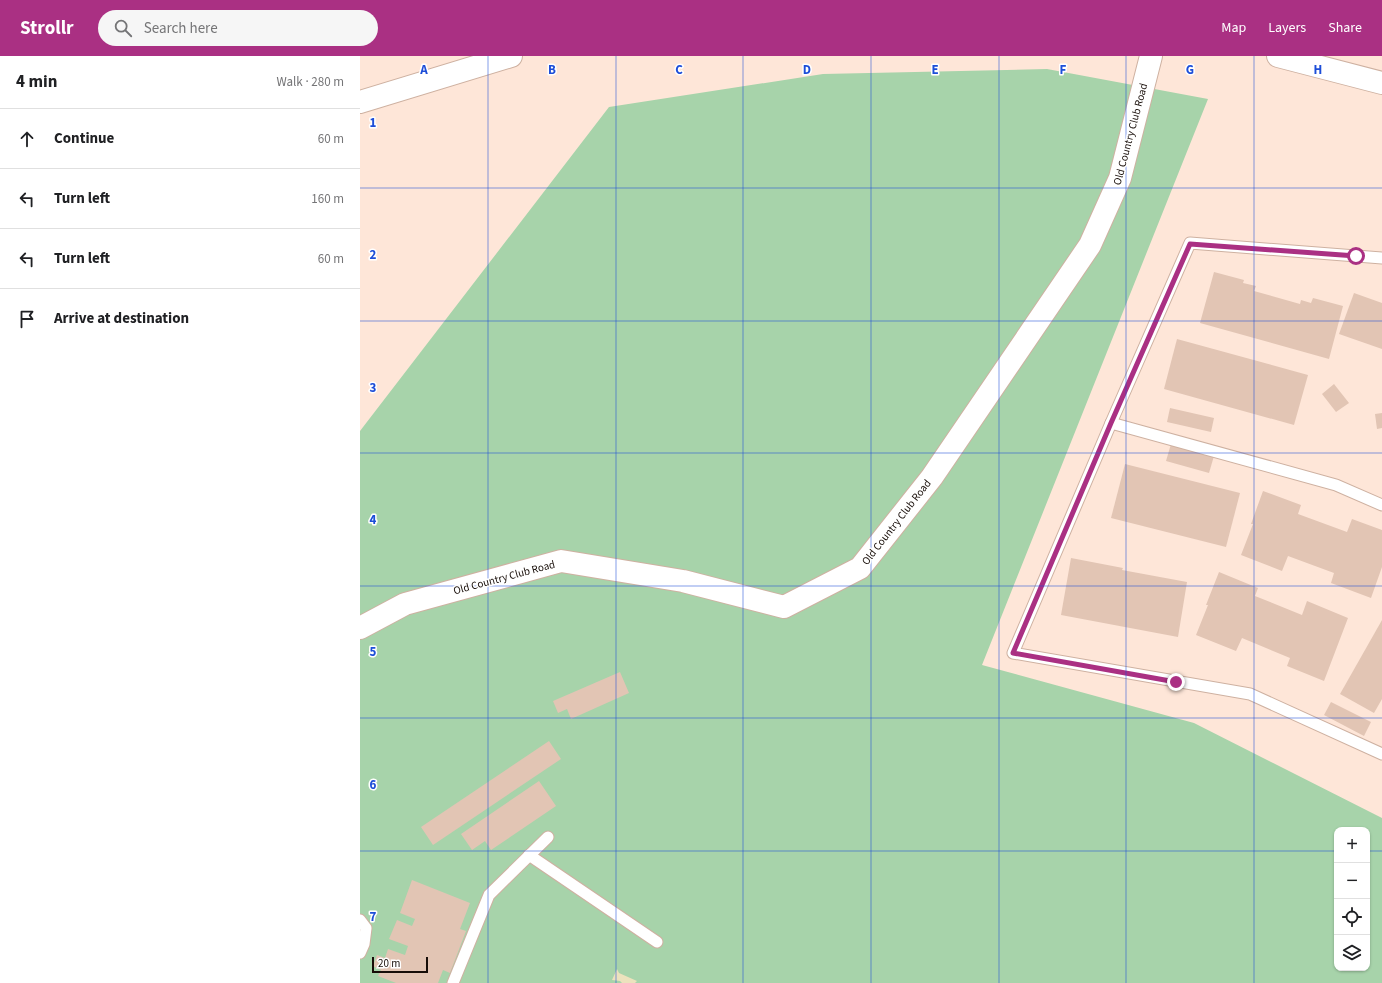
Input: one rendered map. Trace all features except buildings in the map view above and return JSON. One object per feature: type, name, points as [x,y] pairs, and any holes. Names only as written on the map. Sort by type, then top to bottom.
[{"type":"street","points":[[360,102],[511,56]]},
{"type":"street","name":"Old Country Club Road","points":[[360,628],[405,604],[561,561],[683,581],[784,607],[860,568],[932,477],[1090,245],[1120,178],[1151,56]]},
{"type":"street","points":[[1278,56],[1382,83]]},
{"type":"lane","points":[[1382,258],[1190,244],[1111,423],[1013,653],[1250,694],[1382,754]]},
{"type":"lane","points":[[1111,423],[1336,486],[1382,505]]},
{"type":"lane","points":[[453,983],[489,895],[548,837]]},
{"type":"lane","points":[[529,855],[657,942]]},
{"type":"lane","points":[[360,920],[366,928],[364,944],[360,953]]},
{"type":"green space","points":[[1047,69],[1208,99],[982,665],[1194,723],[1382,818],[1382,983],[360,983],[360,431],[609,107],[823,74]]},
{"type":"sand","points":[[617,969],[619,973],[637,981],[635,983],[622,983],[620,981],[612,980]]},
{"type":"route","points":[[1176,682],[1013,653],[1111,423],[1190,244],[1356,256]]}]
